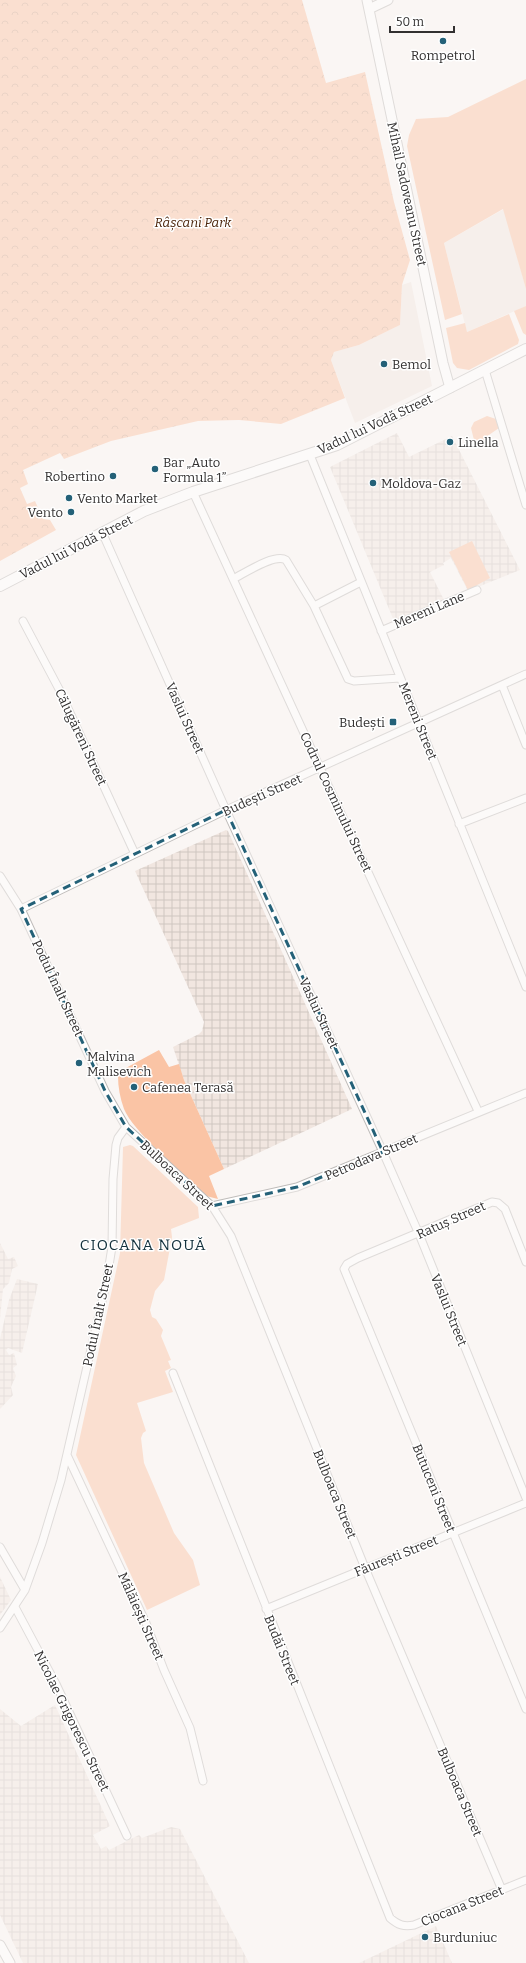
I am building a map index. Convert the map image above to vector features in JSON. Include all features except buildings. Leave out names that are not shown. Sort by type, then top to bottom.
[{"type":"main road","points":[[368,5],[388,0]]},
{"type":"main road","name":"Mihail Sadoveanu Street","points":[[368,5],[440,348],[450,388]]},
{"type":"main road","name":"Vadul lui Vodă Street","points":[[0,586],[144,511],[193,492],[337,445],[526,349]]},
{"type":"main road","points":[[0,1945],[10,1963]]},
{"type":"street","points":[[485,370],[526,505]]},
{"type":"street","name":"Mereni Street","points":[[310,455],[526,987]]},
{"type":"street","name":"Codrul Cosminului Street","points":[[193,492],[478,1111]]},
{"type":"street","name":"Vaslui Street","points":[[102,532],[226,810],[383,1152],[419,1234],[526,1498]]},
{"type":"street","points":[[233,579],[274,559],[283,558],[286,560],[314,606],[348,679],[354,681],[400,678]]},
{"type":"street","points":[[314,606],[361,582]]},
{"type":"street","name":"Mereni Lane","points":[[381,631],[477,590]]},
{"type":"street","name":"Călugăreni Street","points":[[23,621],[59,689],[135,854]]},
{"type":"street","name":"Budești Street","points":[[21,909],[226,810],[526,674]]},
{"type":"street","points":[[502,685],[526,745]]},
{"type":"street","points":[[459,824],[526,798]]},
{"type":"street","name":"Podul Înalt Street","points":[[0,876],[21,909],[105,1091],[126,1127],[118,1138],[116,1145],[113,1180],[112,1247],[107,1278],[67,1455],[49,1520],[25,1590],[0,1628]]},
{"type":"street","name":"Petrodava Street","points":[[212,1206],[298,1187],[478,1111],[526,1093]]},
{"type":"street","name":"Bulboaca Street","points":[[126,1127],[212,1206],[231,1236],[365,1568],[502,1890]]},
{"type":"street","name":"Ratuș Street","points":[[345,1266],[358,1258],[419,1234],[486,1204],[495,1202],[504,1209],[526,1262]]},
{"type":"street","name":"Butuceni Street","points":[[345,1266],[345,1274],[526,1709]]},
{"type":"street","name":"Budăi Street","points":[[173,1373],[390,1918],[396,1924]]},
{"type":"street","name":"Mălăiești Street","points":[[67,1455],[146,1623],[164,1670],[190,1728],[203,1781]]},
{"type":"street","name":"Făurești Street","points":[[266,1609],[526,1503]]},
{"type":"street","points":[[0,1547],[25,1590]]},
{"type":"street","name":"Nicolae Grigorescu Street","points":[[15,1607],[56,1684],[127,1836]]},
{"type":"street","name":"Ciocana Street","points":[[396,1924],[406,1927],[414,1926],[526,1880]]},
{"type":"highlighted area","points":[[226,810],[383,1152],[297,1187],[212,1206],[126,1127],[105,1091],[21,909]]},
{"type":"shaded area","points":[[504,209],[526,289],[526,306],[467,332],[444,243]]},
{"type":"shaded area","points":[[411,282],[432,386],[355,423],[331,360],[334,352],[359,345],[400,325],[402,285]]},
{"type":"shaded area","points":[[397,433],[409,457],[452,436],[520,570],[468,591],[451,558],[443,563],[444,565],[430,572],[444,600],[394,621],[330,467]]},
{"type":"shaded area","points":[[226,830],[228,831],[352,1109],[224,1169],[184,1080],[173,1047],[199,1034],[202,1031],[204,1022],[135,871]]},
{"type":"shaded area","points":[[0,1243],[8,1259],[14,1257],[18,1266],[12,1269],[9,1283],[3,1289],[0,1319]]},
{"type":"shaded area","points":[[17,1279],[38,1284],[22,1353],[8,1348],[6,1350],[9,1355],[14,1353],[17,1365],[13,1368],[16,1376],[11,1387],[13,1395],[0,1409],[0,1339],[9,1300]]},
{"type":"shaded area","points":[[0,1577],[11,1600],[0,1615]]},
{"type":"shaded area","points":[[55,1705],[110,1826],[93,1835],[101,1849],[106,1846],[109,1850],[139,1835],[142,1838],[171,1827],[180,1829],[249,1963],[23,1963],[0,1915],[0,1709],[21,1726]]},
{"type":"shaded area","points":[[436,1926],[452,1963],[359,1963]]},
{"type":"green space","name":"Râșcani Park","points":[[0,0],[302,0],[326,83],[365,72],[394,202],[410,260],[402,285],[400,325],[359,345],[334,352],[331,360],[345,398],[281,424],[239,420],[198,421],[111,441],[64,459],[60,453],[23,470],[28,484],[20,488],[27,504],[35,501],[43,519],[50,520],[56,530],[0,561]]},
{"type":"green space","points":[[526,79],[526,289],[503,209],[444,243],[462,314],[445,320],[407,146],[409,135],[416,119],[448,117]]},
{"type":"green space","points":[[526,306],[526,335],[523,333],[514,311]]},
{"type":"green space","points":[[509,314],[519,340],[518,344],[469,370],[457,368],[453,363],[446,328],[465,323],[467,332]]},
{"type":"green space","points":[[487,416],[496,419],[499,428],[486,437],[488,443],[481,446],[474,440],[471,428],[474,422]]},
{"type":"green space","points":[[472,541],[490,578],[468,590],[449,552]]},
{"type":"green space","points":[[159,1050],[169,1067],[179,1064],[184,1080],[224,1169],[209,1176],[218,1199],[206,1196],[198,1189],[146,1139],[129,1118],[124,1109],[121,1101],[118,1076],[124,1069]]},
{"type":"green space","points":[[130,1145],[133,1146],[198,1207],[199,1218],[171,1229],[172,1237],[164,1280],[155,1291],[150,1310],[152,1317],[156,1319],[163,1330],[161,1336],[171,1360],[168,1361],[171,1368],[165,1371],[173,1392],[137,1403],[146,1431],[143,1433],[141,1438],[144,1463],[174,1533],[193,1560],[200,1585],[147,1610],[76,1455],[120,1253],[123,1147]]},
{"type":"place","name":"Rompetrol","points":[[443,41]]},
{"type":"place","name":"Bemol","points":[[384,364]]},
{"type":"place","name":"Linella","points":[[450,442]]},
{"type":"place","name":"Bar „Auto Formula 1”","points":[[155,469]]},
{"type":"place","name":"Robertino","points":[[113,476]]},
{"type":"place","name":"Moldova-Gaz","points":[[373,483]]},
{"type":"place","name":"Vento Market","points":[[69,498]]},
{"type":"place","name":"Vento","points":[[71,512]]},
{"type":"place","name":"Budești","points":[[393,722]]},
{"type":"place","name":"Malvina Malisevich","points":[[79,1063]]},
{"type":"place","name":"Cafenea Terasă","points":[[134,1087]]},
{"type":"place","name":"Burduniuc","points":[[425,1937]]},
{"type":"district","name":"CIOCANA NOUĂ","points":[[143,1245]]}]
